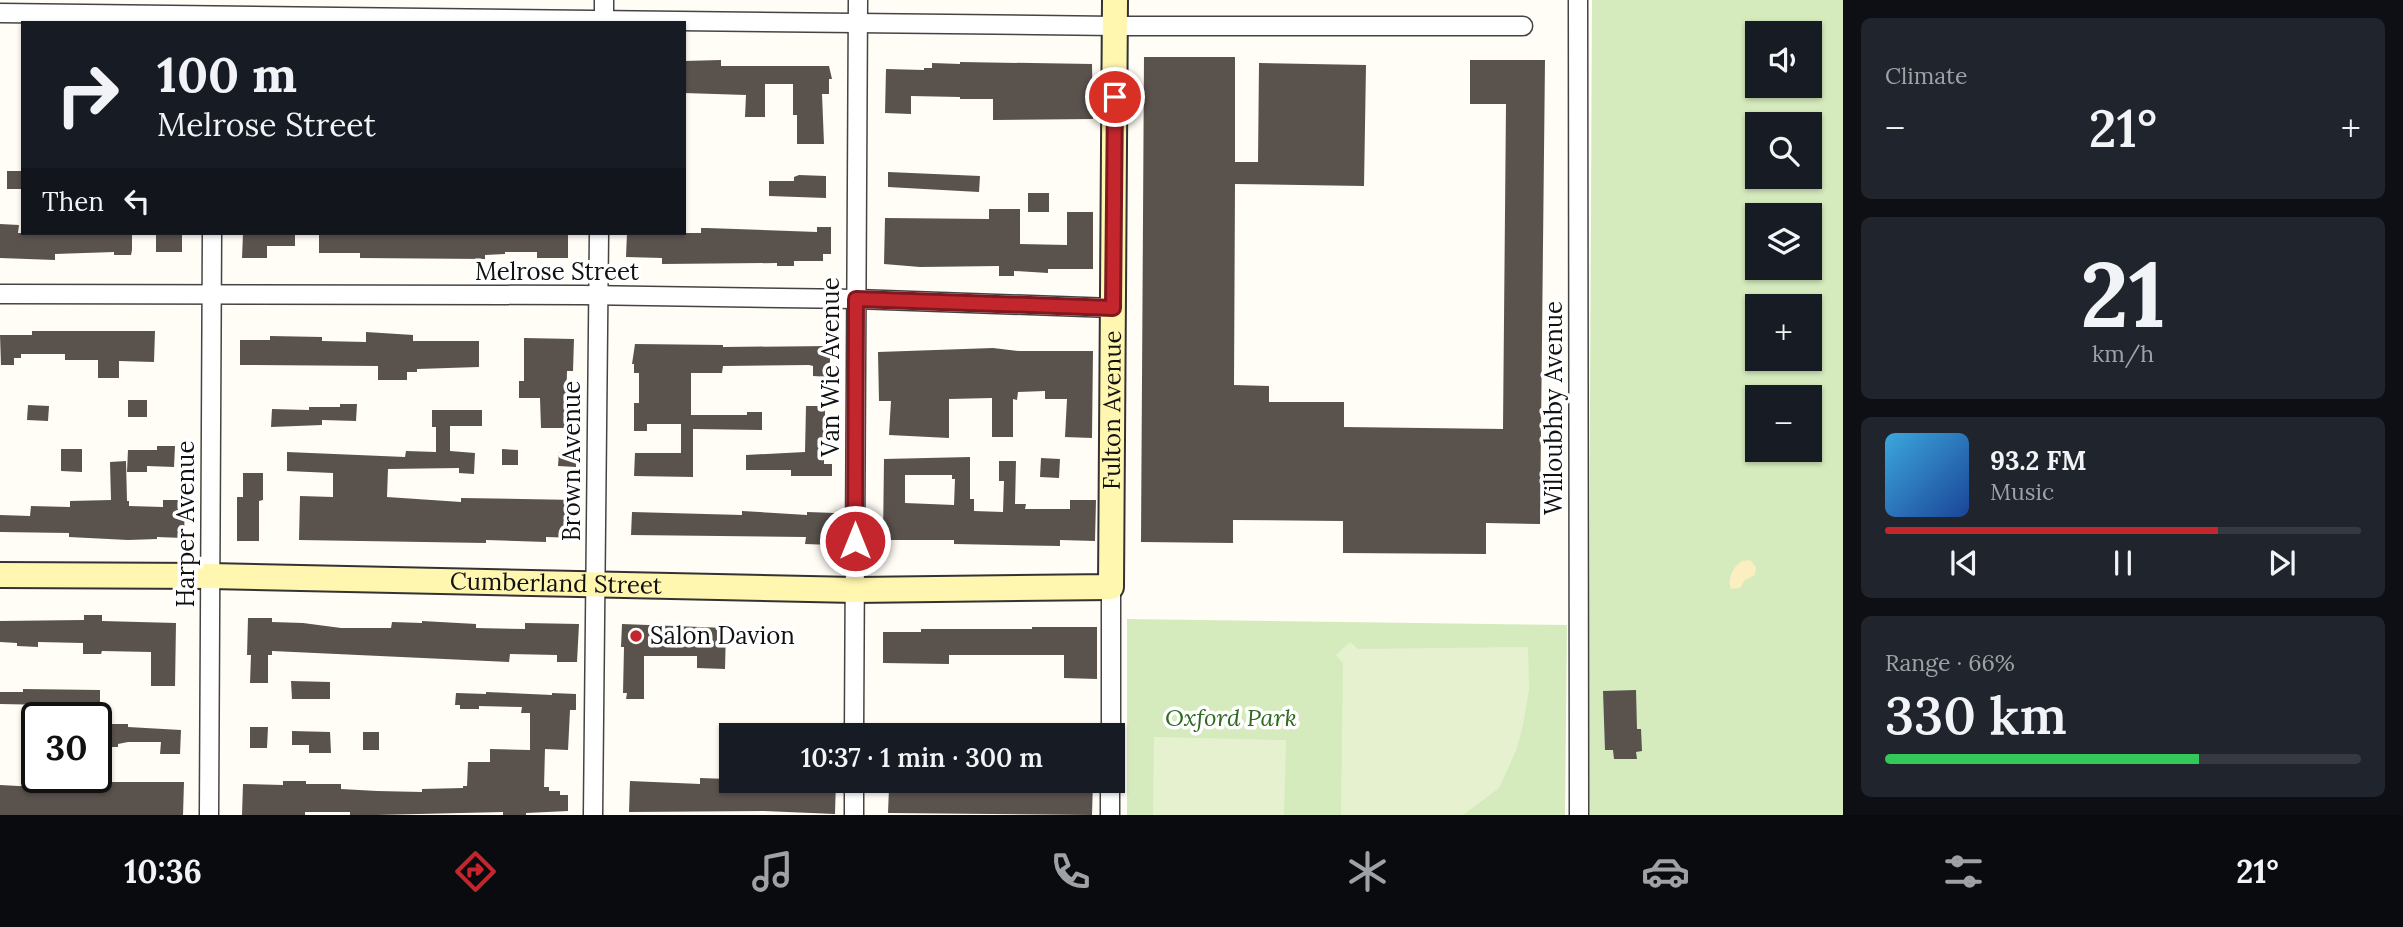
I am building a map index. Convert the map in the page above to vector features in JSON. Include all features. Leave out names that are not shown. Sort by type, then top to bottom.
[{"type":"street","points":[[604,0],[604,21]]},
{"type":"street","name":"Van Wie Avenue","points":[[854,723],[858,0]]},
{"type":"street","name":"Fulton Avenue","points":[[1111,723],[1115,0]]},
{"type":"street","name":"Willoubhby Avenue","points":[[1578,0],[1579,815]]},
{"type":"street","points":[[0,13],[214,12],[604,21],[858,21],[1115,26],[1523,26]]},
{"type":"street","name":"Harper Avenue","points":[[209,815],[212,235]]},
{"type":"street","name":"Brown Avenue","points":[[593,815],[599,235]]},
{"type":"street","name":"Melrose Street","points":[[0,294],[856,299],[1113,308]]},
{"type":"street","name":"Cumberland Street","points":[[0,575],[210,576],[855,590],[1111,587]]},
{"type":"street","points":[[854,793],[854,815]]},
{"type":"street","points":[[1110,793],[1110,815]]},
{"type":"green space","points":[[1592,0],[1843,0],[1843,815],[1588,815]]},
{"type":"green space","name":"Oxford Park","points":[[1127,619],[1567,625],[1565,815],[1127,815]]},
{"type":"green space","points":[[1350,642],[1358,649],[1528,647],[1529,689],[1523,725],[1516,751],[1499,788],[1463,815],[1341,815],[1343,663],[1336,655]]},
{"type":"green space","points":[[1154,737],[1286,740],[1284,815],[1153,815]]},
{"type":"sand","points":[[1750,560],[1756,567],[1755,575],[1745,580],[1740,588],[1731,589],[1730,577],[1736,566],[1742,561]]},
{"type":"building","points":[[1144,57],[1235,57],[1235,162],[1258,162],[1259,63],[1366,65],[1364,186],[1235,184],[1234,385],[1269,386],[1269,402],[1344,402],[1344,427],[1503,429],[1506,104],[1470,104],[1470,60],[1545,60],[1540,524],[1486,523],[1486,554],[1343,553],[1343,521],[1233,520],[1233,543],[1141,542]]},
{"type":"building","points":[[721,60],[721,66],[829,66],[832,79],[829,79],[829,94],[822,94],[824,144],[797,144],[793,84],[765,84],[765,117],[745,117],[746,95],[686,93],[686,61]]},
{"type":"building","points":[[932,63],[1092,64],[1093,119],[993,120],[993,99],[960,97],[911,96],[911,114],[885,113],[886,69],[924,70],[932,68]]},
{"type":"building","points":[[7,171],[21,171],[21,189],[7,189]]},
{"type":"building","points":[[888,172],[980,176],[979,192],[888,187]]},
{"type":"building","points":[[826,176],[826,198],[769,196],[769,181],[794,181],[794,177]]},
{"type":"building","points":[[1028,193],[1049,193],[1049,212],[1028,212]]},
{"type":"building","points":[[989,209],[1020,209],[1020,244],[1067,245],[1067,212],[1093,212],[1093,269],[1048,269],[1048,273],[1014,271],[1014,276],[999,276],[999,266],[920,267],[884,264],[885,218],[989,219]]},
{"type":"building","points":[[0,224],[19,225],[18,233],[21,235],[132,235],[131,255],[114,255],[114,252],[55,254],[55,260],[0,258]]},
{"type":"building","points":[[817,227],[831,227],[831,254],[823,254],[823,261],[794,261],[794,266],[777,266],[777,263],[662,264],[662,258],[626,257],[627,235],[686,235],[701,233],[701,228],[817,232]]},
{"type":"building","points":[[156,235],[182,235],[182,252],[156,252]]},
{"type":"building","points":[[243,235],[295,235],[295,246],[267,246],[267,258],[242,258]]},
{"type":"building","points":[[319,235],[568,235],[568,258],[537,258],[537,252],[505,252],[485,255],[485,259],[360,258],[360,253],[319,253]]},
{"type":"building","points":[[32,331],[155,331],[154,362],[119,361],[119,378],[98,378],[98,360],[65,360],[65,354],[21,354],[21,358],[14,358],[14,365],[1,365],[0,335],[32,335]]},
{"type":"building","points":[[366,332],[413,335],[413,341],[479,341],[479,367],[417,369],[417,372],[407,372],[407,380],[378,380],[378,366],[240,365],[240,340],[270,340],[270,336],[322,337],[322,341],[366,342]]},
{"type":"building","points":[[524,338],[574,339],[573,371],[567,371],[566,406],[571,405],[571,409],[577,409],[577,425],[571,425],[571,428],[541,428],[540,398],[519,398],[519,381],[524,381]]},
{"type":"building","points":[[635,344],[830,346],[830,377],[813,376],[813,366],[809,365],[723,366],[722,373],[691,373],[691,415],[747,415],[747,412],[762,412],[762,430],[693,429],[693,477],[634,476],[635,453],[681,453],[681,424],[647,424],[647,431],[634,431],[634,403],[639,403],[639,373],[634,373],[632,364]]},
{"type":"building","points":[[993,348],[1019,351],[1093,351],[1092,438],[1065,437],[1067,399],[1045,399],[1045,391],[1018,392],[1017,400],[1013,399],[1013,437],[992,437],[992,398],[949,399],[949,438],[889,435],[891,401],[879,401],[878,352]]},
{"type":"building","points":[[128,400],[147,400],[147,417],[128,417]]},
{"type":"building","points":[[340,404],[357,404],[356,421],[322,420],[322,425],[271,427],[272,409],[309,410],[309,407],[340,407]]},
{"type":"building","points":[[28,405],[49,406],[48,421],[27,420]]},
{"type":"building","points":[[806,406],[825,409],[825,420],[829,420],[829,438],[824,438],[824,464],[832,464],[832,476],[791,476],[791,470],[746,470],[746,455],[805,452]]},
{"type":"building","points":[[432,410],[482,410],[482,426],[450,426],[450,451],[475,453],[474,474],[459,473],[459,468],[388,469],[387,497],[461,502],[461,498],[577,500],[577,538],[546,537],[546,542],[486,540],[486,543],[299,540],[300,496],[333,497],[333,473],[287,471],[287,452],[405,457],[406,451],[436,452],[436,427],[432,427]]},
{"type":"building","points":[[157,446],[175,446],[174,467],[147,466],[147,472],[127,472],[128,450],[157,450]]},
{"type":"building","points":[[61,449],[82,449],[82,472],[61,471]]},
{"type":"building","points":[[502,449],[518,450],[518,465],[502,465]]},
{"type":"building","points":[[559,452],[576,452],[576,467],[558,466]]},
{"type":"building","points":[[970,457],[970,499],[974,499],[974,511],[1003,512],[1004,481],[999,481],[999,461],[1016,461],[1015,504],[1026,504],[1025,509],[1070,509],[1070,500],[1096,500],[1095,541],[1060,540],[1060,546],[954,544],[954,540],[883,540],[884,459]],"holes":[[[905,475],[952,475],[952,479],[955,479],[954,505],[905,503]]]},
{"type":"building","points":[[1041,458],[1060,459],[1059,478],[1040,477]]},
{"type":"building","points":[[126,461],[129,506],[163,507],[163,500],[185,500],[184,538],[128,540],[69,537],[69,533],[0,532],[0,515],[30,516],[31,506],[70,507],[70,501],[111,500],[110,462]]},
{"type":"building","points":[[243,473],[263,473],[263,500],[259,501],[259,541],[237,541],[237,497],[243,497]]},
{"type":"building","points":[[742,511],[807,515],[807,512],[835,513],[833,545],[805,544],[806,537],[631,535],[632,512],[742,515]]},
{"type":"building","points":[[84,615],[102,615],[102,621],[176,623],[175,686],[151,686],[151,652],[102,651],[101,654],[83,654],[83,643],[38,642],[38,647],[0,642],[0,621],[84,620]]},
{"type":"building","points":[[248,618],[272,618],[272,622],[341,628],[391,628],[392,622],[422,621],[476,624],[476,628],[525,629],[525,623],[579,624],[577,662],[557,662],[557,655],[510,654],[509,662],[272,651],[272,655],[268,655],[268,683],[250,683],[251,655],[247,655]]},
{"type":"building","points":[[622,624],[726,628],[725,669],[697,668],[697,656],[644,656],[644,699],[626,699],[627,693],[623,693]]},
{"type":"building","points":[[1097,627],[1097,679],[1064,678],[1064,655],[949,655],[949,664],[883,663],[883,632]]},
{"type":"building","points":[[291,681],[330,682],[330,699],[292,699]]},
{"type":"building","points":[[23,689],[100,690],[100,702],[0,704],[0,692],[23,692]]},
{"type":"building","points":[[1636,690],[1637,729],[1641,729],[1642,751],[1636,752],[1637,759],[1614,759],[1613,750],[1605,750],[1603,691]]},
{"type":"building","points":[[456,693],[576,694],[576,710],[570,710],[568,750],[545,749],[544,787],[549,787],[549,791],[560,791],[560,795],[568,795],[568,811],[526,815],[503,815],[503,812],[350,815],[350,812],[305,812],[305,815],[242,815],[243,784],[283,785],[283,781],[306,781],[306,784],[341,784],[341,789],[422,792],[422,789],[467,786],[468,762],[490,762],[490,749],[530,750],[530,713],[521,713],[522,707],[479,706],[479,709],[460,709],[460,705],[455,705]]},
{"type":"building","points":[[112,724],[181,730],[180,754],[160,754],[161,742],[128,742],[118,744],[118,747],[112,747]]},
{"type":"building","points":[[250,727],[268,727],[267,748],[250,748]]},
{"type":"building","points":[[292,731],[330,732],[331,753],[309,753],[309,745],[292,745]]},
{"type":"building","points":[[363,732],[379,732],[379,750],[363,750]]},
{"type":"building","points":[[700,778],[719,779],[719,793],[836,793],[835,814],[764,811],[629,812],[630,781],[700,784]]},
{"type":"building","points":[[112,782],[184,782],[183,815],[0,815],[0,785],[21,786],[21,793],[112,793]]},
{"type":"building","points":[[889,793],[1093,793],[1092,815],[888,813]]},
{"type":"place","name":"Salon Davion","points":[[636,636]]},
{"type":"route","points":[[855,541],[856,299],[1113,308],[1115,97]]}]
